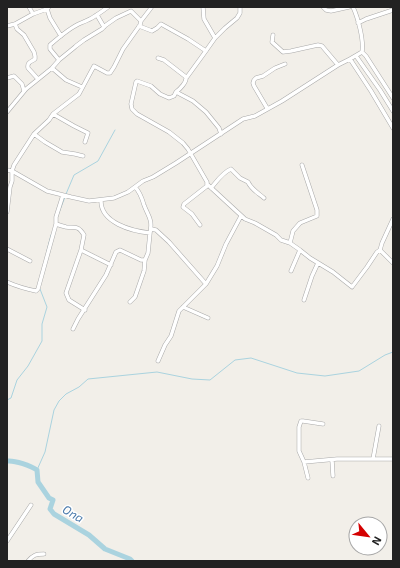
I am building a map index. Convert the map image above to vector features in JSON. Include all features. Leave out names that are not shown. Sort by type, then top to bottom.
[{"type":"street","points":[[29,7],[34,14]]},
{"type":"street","points":[[59,60],[53,54],[50,45],[61,36],[108,7]]},
{"type":"street","points":[[203,7],[204,19],[215,38]]},
{"type":"street","points":[[240,7],[240,13],[237,18],[215,38],[174,96],[169,98],[160,94],[151,86],[137,81],[134,88],[131,107],[134,112],[178,138],[186,146],[207,184],[245,220],[255,223],[276,235],[281,240],[290,243],[310,258],[333,272],[352,287],[380,250],[393,219]]},
{"type":"street","points":[[323,7],[326,10],[331,11],[349,7]]},
{"type":"street","points":[[353,7],[361,38],[362,52],[393,98]]},
{"type":"street","points":[[7,26],[15,24],[48,8],[50,18],[61,36]]},
{"type":"street","points":[[7,212],[12,181],[12,170],[34,134],[54,114],[79,94],[94,66],[107,73],[110,73],[123,49],[151,8]]},
{"type":"street","points":[[358,24],[366,18],[393,10]]},
{"type":"street","points":[[7,112],[24,91],[52,68],[59,60],[84,40],[116,18],[130,11],[142,21]]},
{"type":"street","points":[[97,15],[104,27]]},
{"type":"street","points":[[15,24],[17,29],[24,35],[26,41],[34,52],[35,59],[28,64],[28,68],[38,79]]},
{"type":"street","points":[[139,26],[152,31],[161,24],[206,51]]},
{"type":"street","points":[[273,35],[272,42],[283,52],[322,46],[338,65]]},
{"type":"street","points":[[7,170],[12,170],[50,192],[80,200],[89,201],[114,198],[136,187],[143,181],[153,177],[191,154],[243,119],[255,116],[362,52]]},
{"type":"street","points":[[356,56],[393,111]]},
{"type":"street","points":[[158,58],[165,61],[187,77]]},
{"type":"street","points":[[350,59],[393,128]]},
{"type":"street","points":[[268,108],[254,86],[254,80],[275,68],[286,64]]},
{"type":"street","points":[[52,68],[66,80],[82,87]]},
{"type":"street","points":[[7,78],[14,76],[22,84],[24,91]]},
{"type":"street","points":[[176,92],[193,101],[206,112],[220,128],[221,134]]},
{"type":"street","points":[[54,114],[88,133],[85,142]]},
{"type":"street","points":[[34,134],[62,152],[83,156]]},
{"type":"street","points":[[290,243],[293,231],[300,224],[317,216],[317,210],[302,165]]},
{"type":"street","points":[[211,188],[221,176],[231,169],[240,178],[248,182],[250,186],[264,198]]},
{"type":"street","points":[[200,225],[183,205],[204,189],[207,184]]},
{"type":"street","points":[[130,302],[135,297],[144,270],[151,231],[150,216],[136,187]]},
{"type":"street","points":[[7,282],[27,289],[38,289],[63,195]]},
{"type":"street","points":[[101,200],[101,205],[107,216],[117,224],[133,230],[156,230],[169,242],[206,284]]},
{"type":"street","points":[[158,361],[171,336],[179,311],[206,284],[217,266],[226,244],[241,216]]},
{"type":"street","points":[[56,224],[76,227],[84,234],[81,250],[66,293],[69,300],[85,310]]},
{"type":"street","points":[[7,249],[30,261]]},
{"type":"street","points":[[81,250],[111,264]]},
{"type":"street","points":[[73,329],[106,275],[116,252],[120,250],[141,260],[145,260]]},
{"type":"street","points":[[291,271],[300,250]]},
{"type":"street","points":[[380,250],[393,263]]},
{"type":"street","points":[[304,300],[318,263]]},
{"type":"street","points":[[183,307],[208,318]]},
{"type":"street","points":[[308,478],[304,462],[299,451],[299,427],[301,421],[323,424]]},
{"type":"street","points":[[373,459],[379,426]]},
{"type":"street","points":[[304,462],[393,459]]},
{"type":"street","points":[[332,460],[333,476]]},
{"type":"street","points":[[7,541],[31,505]]},
{"type":"street","points":[[28,561],[37,554],[44,554]]},
{"type":"waterway","points":[[66,194],[74,175],[98,161],[115,130]]},
{"type":"waterway","points":[[58,215],[65,197]]},
{"type":"waterway","points":[[47,251],[51,235]]},
{"type":"waterway","points":[[7,400],[11,398],[17,380],[28,366],[42,341],[42,324],[47,307],[40,289]]},
{"type":"waterway","points":[[37,470],[45,452],[54,410],[59,401],[66,394],[79,387],[88,379],[157,372],[192,379],[210,380],[235,360],[251,358],[297,373],[325,376],[359,371],[385,355],[393,352]]},
{"type":"waterway","name":"Ona","points":[[7,461],[14,461],[37,470],[38,482],[49,498],[53,500],[50,509],[54,514],[89,535],[105,549],[132,561]]}]
